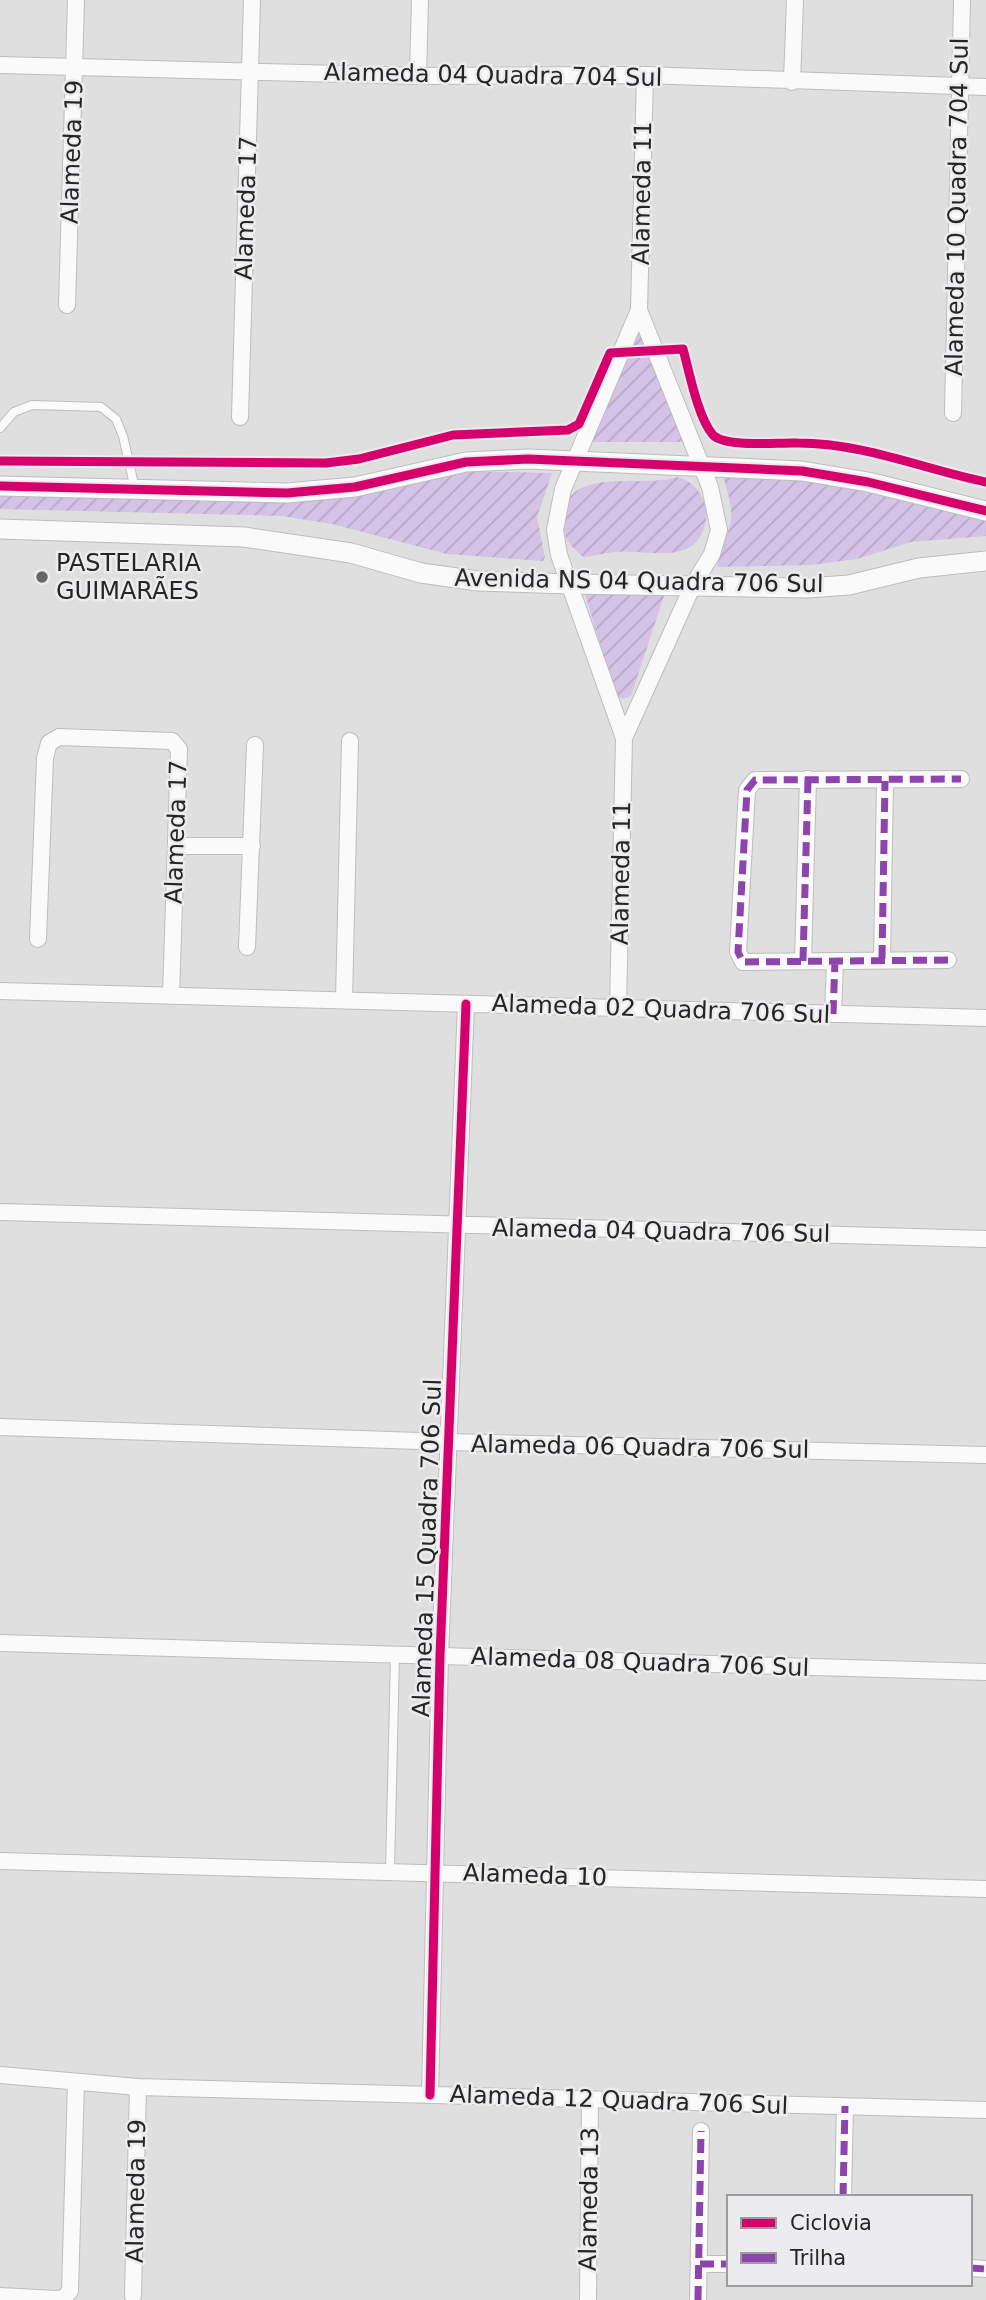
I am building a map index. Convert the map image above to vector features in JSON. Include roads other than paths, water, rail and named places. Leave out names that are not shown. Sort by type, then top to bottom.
[{"type":"street","name":"Alameda 19","points":[[67,305],[76,0]]},
{"type":"street","name":"Alameda 17","points":[[240,417],[252,0]]},
{"type":"street","points":[[418,76],[420,0]]},
{"type":"street","points":[[792,82],[795,0]]},
{"type":"street","name":"Alameda 10 Quadra 704 Sul","points":[[953,413],[962,0]]},
{"type":"street","name":"Alameda 04 Quadra 704 Sul","points":[[0,65],[418,76],[645,75],[986,87]]},
{"type":"street","name":"Alameda 11","points":[[618,1008],[624,738],[569,584],[555,530],[557,508],[573,461],[639,310],[645,75]]},
{"type":"street","name":"Alameda 11","points":[[624,738],[693,585],[712,554],[719,530],[717,511],[702,465],[639,310]]},
{"type":"street","points":[[0,486],[287,493],[355,487],[466,461],[573,461],[802,471],[868,482],[986,511]]},
{"type":"street","name":"Avenida NS 04 Quadra 706 Sul","points":[[0,529],[244,537],[351,553],[421,573],[478,581],[569,584],[808,587],[849,585],[919,568],[986,561]]},
{"type":"street","name":"Alameda 17","points":[[37,939],[45,758],[49,743],[59,737],[172,741],[179,749],[171,996]]},
{"type":"street","points":[[344,1000],[350,741]]},
{"type":"street","points":[[247,947],[256,745]]},
{"type":"street","points":[[803,961],[808,779]]},
{"type":"street","points":[[948,960],[743,962],[738,952],[747,790],[755,780],[961,779]]},
{"type":"street","points":[[882,959],[885,781]]},
{"type":"street","points":[[176,846],[252,846]]},
{"type":"street","points":[[833,1014],[835,961]]},
{"type":"street","name":"Alameda 02 Quadra 706 Sul","points":[[0,991],[986,1018]]},
{"type":"street","name":"Alameda 15 Quadra 706 Sul","points":[[430,2095],[440,1656],[466,1004]]},
{"type":"street","name":"Alameda 04 Quadra 706 Sul","points":[[0,1212],[986,1239]]},
{"type":"street","name":"Alameda 06 Quadra 706 Sul","points":[[0,1427],[450,1442],[986,1455]]},
{"type":"street","name":"Alameda 08 Quadra 706 Sul","points":[[0,1643],[986,1672]]},
{"type":"street","name":"Alameda 10","points":[[0,1861],[986,1889]]},
{"type":"street","name":"Alameda 12 Quadra 706 Sul","points":[[0,2076],[138,2087],[986,2110]]},
{"type":"street","points":[[0,2297],[57,2299],[64,2298],[70,2291],[76,2081]]},
{"type":"street","name":"Alameda 19","points":[[133,2296],[138,2087]]},
{"type":"street","name":"Alameda 13","points":[[588,2300],[590,2099]]},
{"type":"street","points":[[843,2195],[845,2106]]},
{"type":"street","points":[[698,2300],[701,2131]]},
{"type":"street","points":[[700,2264],[727,2264]]},
{"type":"lane","points":[[0,428],[14,412],[32,405],[101,407],[116,419],[123,436],[135,489]]},
{"type":"lane","points":[[390,1871],[395,1654]]},
{"type":"place","name":"PASTELARIA GUIMARÃES","points":[[42,577]]}]
